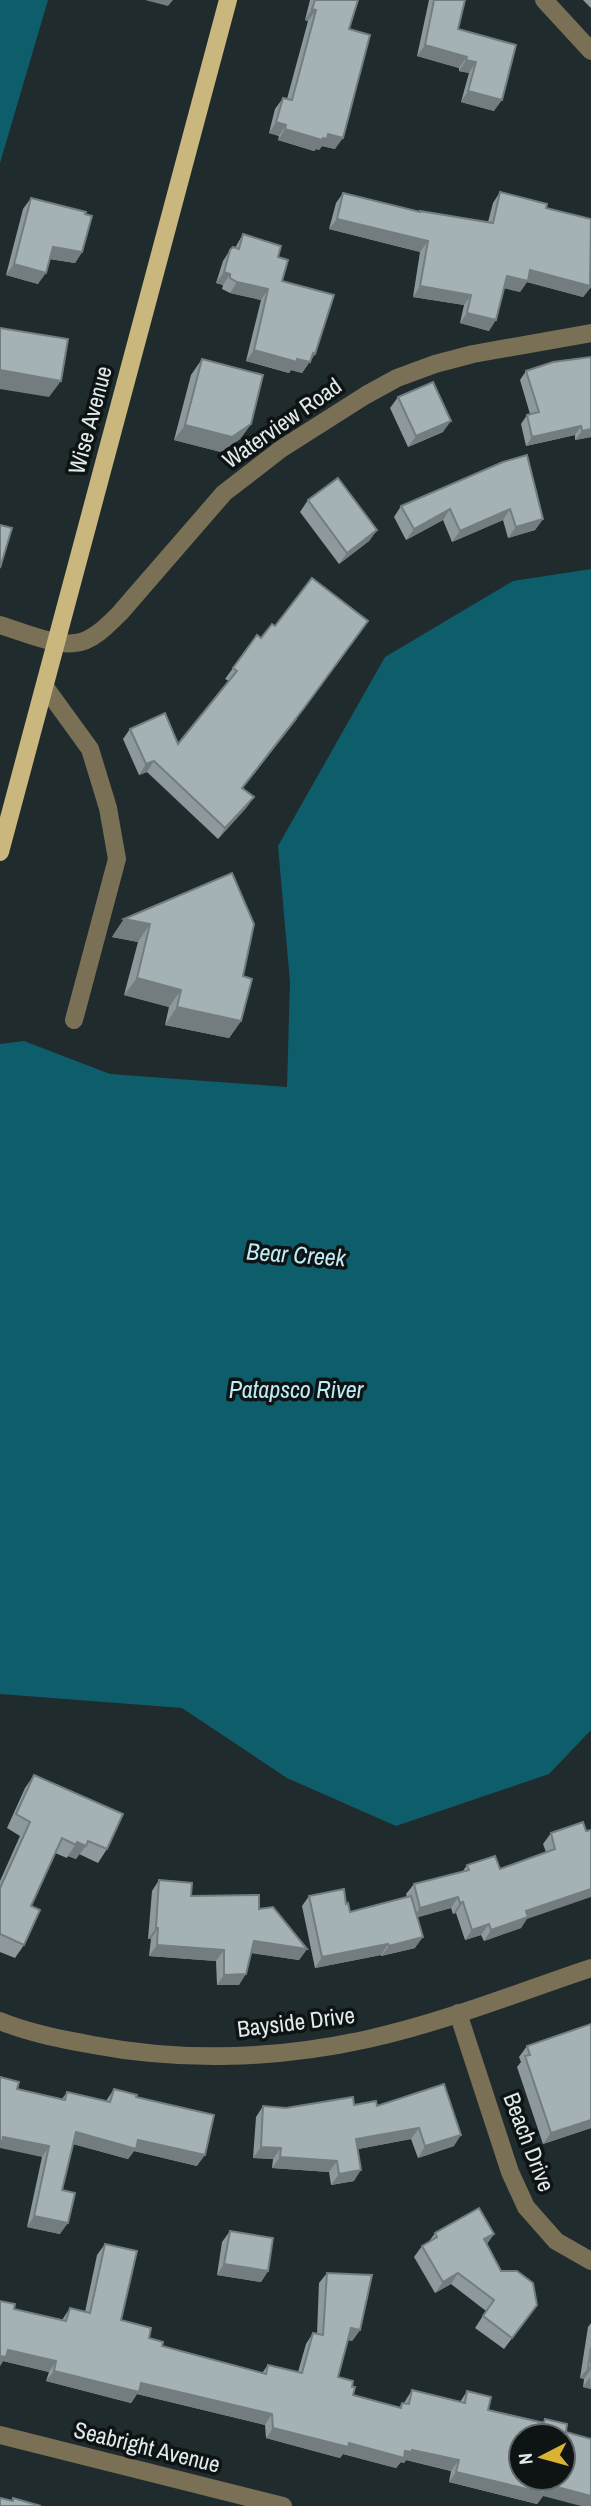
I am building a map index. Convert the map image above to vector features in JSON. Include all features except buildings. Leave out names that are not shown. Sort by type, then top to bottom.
[{"type":"main road","name":"Wise Avenue","points":[[0,852],[228,0]]},
{"type":"street","points":[[544,0],[591,51]]},
{"type":"street","name":"Waterview Road","points":[[57,641],[74,644],[105,628],[224,493],[281,449],[397,377],[473,354],[591,333]]},
{"type":"street","points":[[0,625],[57,641]]},
{"type":"street","points":[[44,687],[90,750],[108,808],[117,859],[74,1020]]},
{"type":"street","name":"Bayside Drive","points":[[0,2021],[39,2034],[107,2048],[148,2053],[207,2056],[313,2049],[387,2034],[591,1968]]},
{"type":"street","name":"Beach Drive","points":[[458,2013],[510,2172],[526,2207],[555,2241],[591,2261]]},
{"type":"street","name":"Seabright Avenue","points":[[0,2435],[283,2506]]},
{"type":"water","points":[[0,0],[48,0],[0,163]]},
{"type":"water","name":"Patapsco River","points":[[591,569],[591,1730],[549,1774],[396,1826],[287,1778],[182,1708],[0,1694],[0,1044],[24,1041],[110,1074],[287,1087],[290,982],[278,846],[385,657],[513,581]]},
{"type":"water label","name":"Bear Creek","points":[[296,1255]]}]
